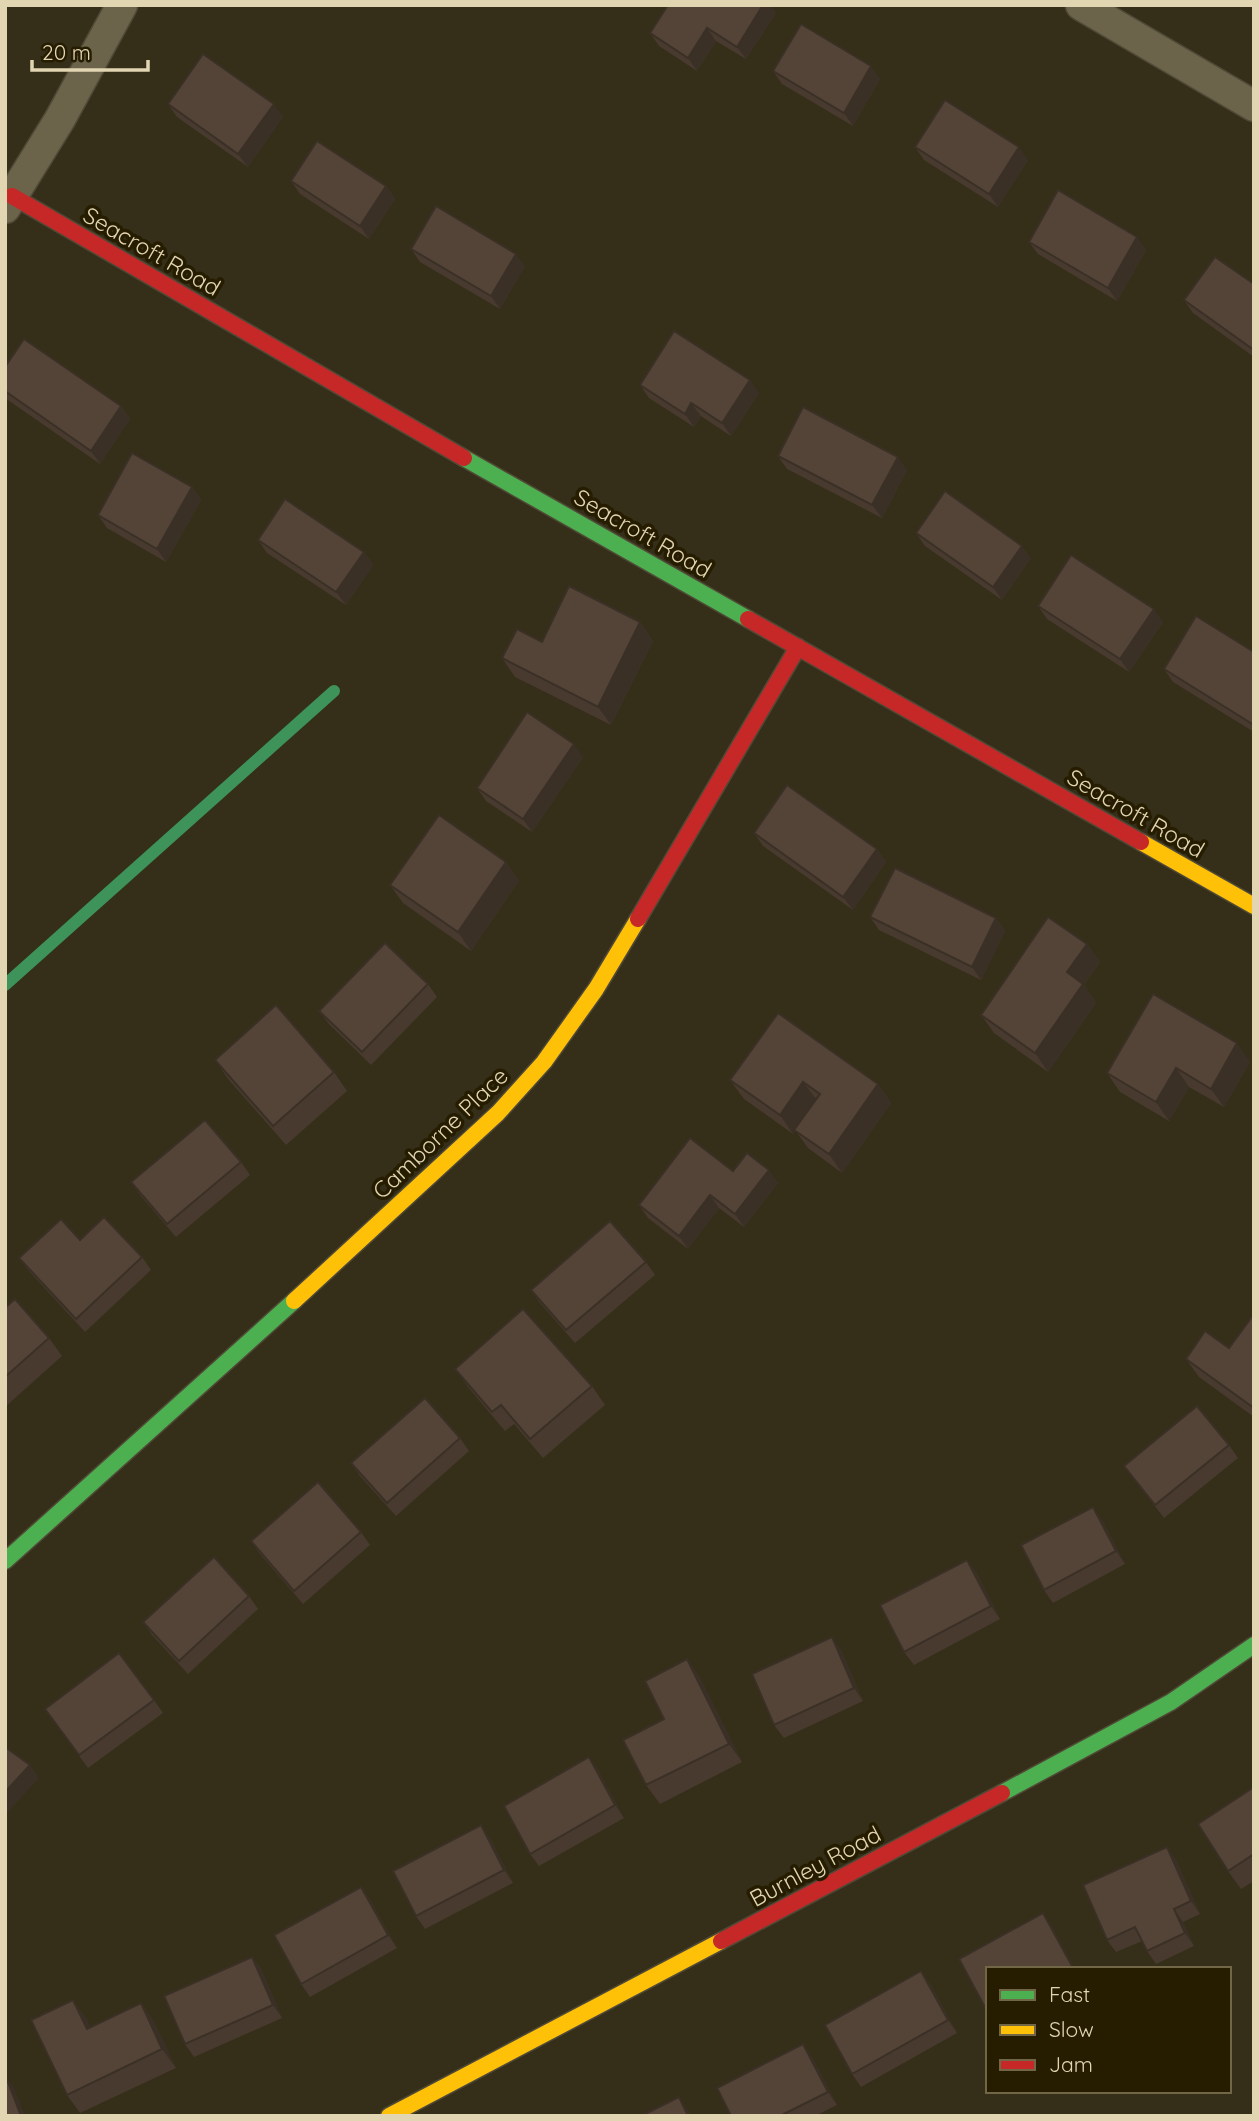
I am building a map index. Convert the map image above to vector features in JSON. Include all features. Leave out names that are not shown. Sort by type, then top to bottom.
[{"type":"street","points":[[8,202],[60,119],[122,5]]},
{"type":"street","points":[[1081,5],[1254,106]]},
{"type":"street","name":"Seacroft Road","points":[[8,202],[1254,906]]},
{"type":"street","name":"Camborne Place","points":[[5,1561],[360,1242],[498,1113],[544,1062],[596,989],[798,647]]},
{"type":"street","name":"Burnley Road","points":[[389,2116],[1080,1752],[1171,1702],[1254,1645]]},
{"type":"building","points":[[668,5],[763,5],[737,47],[707,28],[688,58],[650,33]]},
{"type":"building","points":[[801,24],[871,66],[844,113],[773,71]]},
{"type":"building","points":[[203,54],[274,104],[238,154],[168,104]]},
{"type":"building","points":[[945,100],[1019,147],[989,194],[915,147]]},
{"type":"building","points":[[317,141],[386,186],[360,226],[291,181]]},
{"type":"building","points":[[1058,190],[1137,237],[1108,288],[1029,242]]},
{"type":"building","points":[[436,206],[516,254],[491,296],[411,249]]},
{"type":"building","points":[[1215,257],[1254,284],[1254,350],[1184,300]]},
{"type":"building","points":[[674,331],[750,380],[722,423],[691,403],[685,414],[640,385]]},
{"type":"building","points":[[24,339],[121,406],[91,451],[5,391],[5,367]]},
{"type":"building","points":[[803,407],[898,457],[872,505],[778,456]]},
{"type":"building","points":[[132,453],[192,487],[157,549],[98,515]]},
{"type":"building","points":[[945,491],[1022,546],[993,587],[916,533]]},
{"type":"building","points":[[285,499],[364,552],[336,592],[258,540]]},
{"type":"building","points":[[1071,555],[1154,609],[1120,659],[1038,606]]},
{"type":"building","points":[[569,586],[640,622],[598,707],[502,658],[517,629],[542,642]]},
{"type":"building","points":[[1196,616],[1254,652],[1254,725],[1164,669]]},
{"type":"building","points":[[527,712],[574,744],[523,819],[477,788]]},
{"type":"building","points":[[787,785],[877,849],[843,897],[754,833]]},
{"type":"building","points":[[439,815],[506,862],[458,932],[390,885]]},
{"type":"building","points":[[895,868],[996,918],[972,967],[870,917]]},
{"type":"building","points":[[1048,917],[1087,944],[1067,972],[1083,984],[1035,1053],[981,1015]]},
{"type":"building","points":[[385,943],[428,984],[362,1052],[319,1011]]},
{"type":"building","points":[[1153,994],[1237,1043],[1211,1089],[1176,1068],[1156,1102],[1107,1073]]},
{"type":"building","points":[[276,1005],[334,1072],[273,1126],[215,1060]]},
{"type":"building","points":[[778,1013],[878,1084],[829,1154],[794,1130],[820,1094],[803,1082],[780,1115],[730,1080]]},
{"type":"building","points":[[205,1120],[241,1162],[167,1224],[131,1182]]},
{"type":"building","points":[[690,1138],[733,1171],[747,1153],[769,1170],[735,1214],[710,1195],[679,1236],[639,1205]]},
{"type":"building","points":[[104,1217],[142,1257],[76,1319],[19,1258],[61,1219],[80,1240]]},
{"type":"building","points":[[610,1221],[646,1262],[566,1330],[531,1290]]},
{"type":"building","points":[[15,1299],[49,1338],[5,1377],[5,1308]]},
{"type":"building","points":[[523,1309],[592,1386],[530,1439],[501,1405],[492,1412],[455,1369]]},
{"type":"building","points":[[1254,1314],[1254,1408],[1186,1359],[1205,1331],[1229,1348]]},
{"type":"building","points":[[425,1398],[460,1438],[387,1503],[351,1463]]},
{"type":"building","points":[[1197,1406],[1229,1445],[1155,1505],[1124,1466]]},
{"type":"building","points":[[318,1482],[361,1532],[294,1591],[251,1541]]},
{"type":"building","points":[[1093,1507],[1116,1551],[1044,1590],[1021,1545]]},
{"type":"building","points":[[214,1557],[249,1596],[179,1661],[143,1622]]},
{"type":"building","points":[[967,1560],[991,1606],[904,1652],[880,1605]]},
{"type":"building","points":[[832,1637],[854,1688],[774,1725],[752,1674]]},
{"type":"building","points":[[119,1653],[154,1700],[79,1755],[45,1709]]},
{"type":"building","points":[[687,1659],[729,1744],[646,1785],[623,1740],[664,1719],[645,1681]]},
{"type":"building","points":[[5,1747],[30,1765],[5,1792]]},
{"type":"building","points":[[589,1757],[615,1805],[530,1854],[504,1806]]},
{"type":"building","points":[[1254,1787],[1254,1854],[1228,1871],[1198,1824]]},
{"type":"building","points":[[481,1825],[504,1870],[416,1916],[393,1871]]},
{"type":"building","points":[[1167,1847],[1191,1901],[1174,1909],[1185,1933],[1147,1951],[1135,1927],[1107,1940],[1083,1885]]},
{"type":"building","points":[[361,1887],[388,1935],[301,1984],[274,1935]]},
{"type":"building","points":[[1043,1913],[1072,1966],[986,1967],[986,2009],[959,1959]]},
{"type":"building","points":[[252,1957],[273,2005],[185,2044],[164,1996]]},
{"type":"building","points":[[921,1971],[948,2020],[852,2074],[825,2025]]},
{"type":"building","points":[[73,2000],[87,2029],[141,2003],[162,2049],[67,2095],[31,2020]]},
{"type":"building","points":[[803,2044],[828,2092],[780,2116],[731,2116],[717,2088]]},
{"type":"building","points":[[6,2077],[21,2116],[5,2116]]},
{"type":"building","points":[[679,2097],[688,2116],[641,2116]]},
{"type":"waterway","points":[[5,985],[334,691]]},
{"type":"traffic: fast","points":[[464,458],[748,619]]},
{"type":"traffic: fast","points":[[5,1561],[294,1301]]},
{"type":"traffic: fast","points":[[1002,1793],[1171,1702],[1254,1645]]},
{"type":"traffic: slow","points":[[1141,842],[1254,906]]},
{"type":"traffic: slow","points":[[294,1301],[498,1113],[544,1062],[596,989],[638,919]]},
{"type":"traffic: slow","points":[[389,2116],[721,1941]]},
{"type":"traffic: jam","points":[[12,196],[464,458]]},
{"type":"traffic: jam","points":[[748,619],[1141,842]]},
{"type":"traffic: jam","points":[[638,919],[798,647]]},
{"type":"traffic: jam","points":[[721,1941],[1002,1793]]}]
